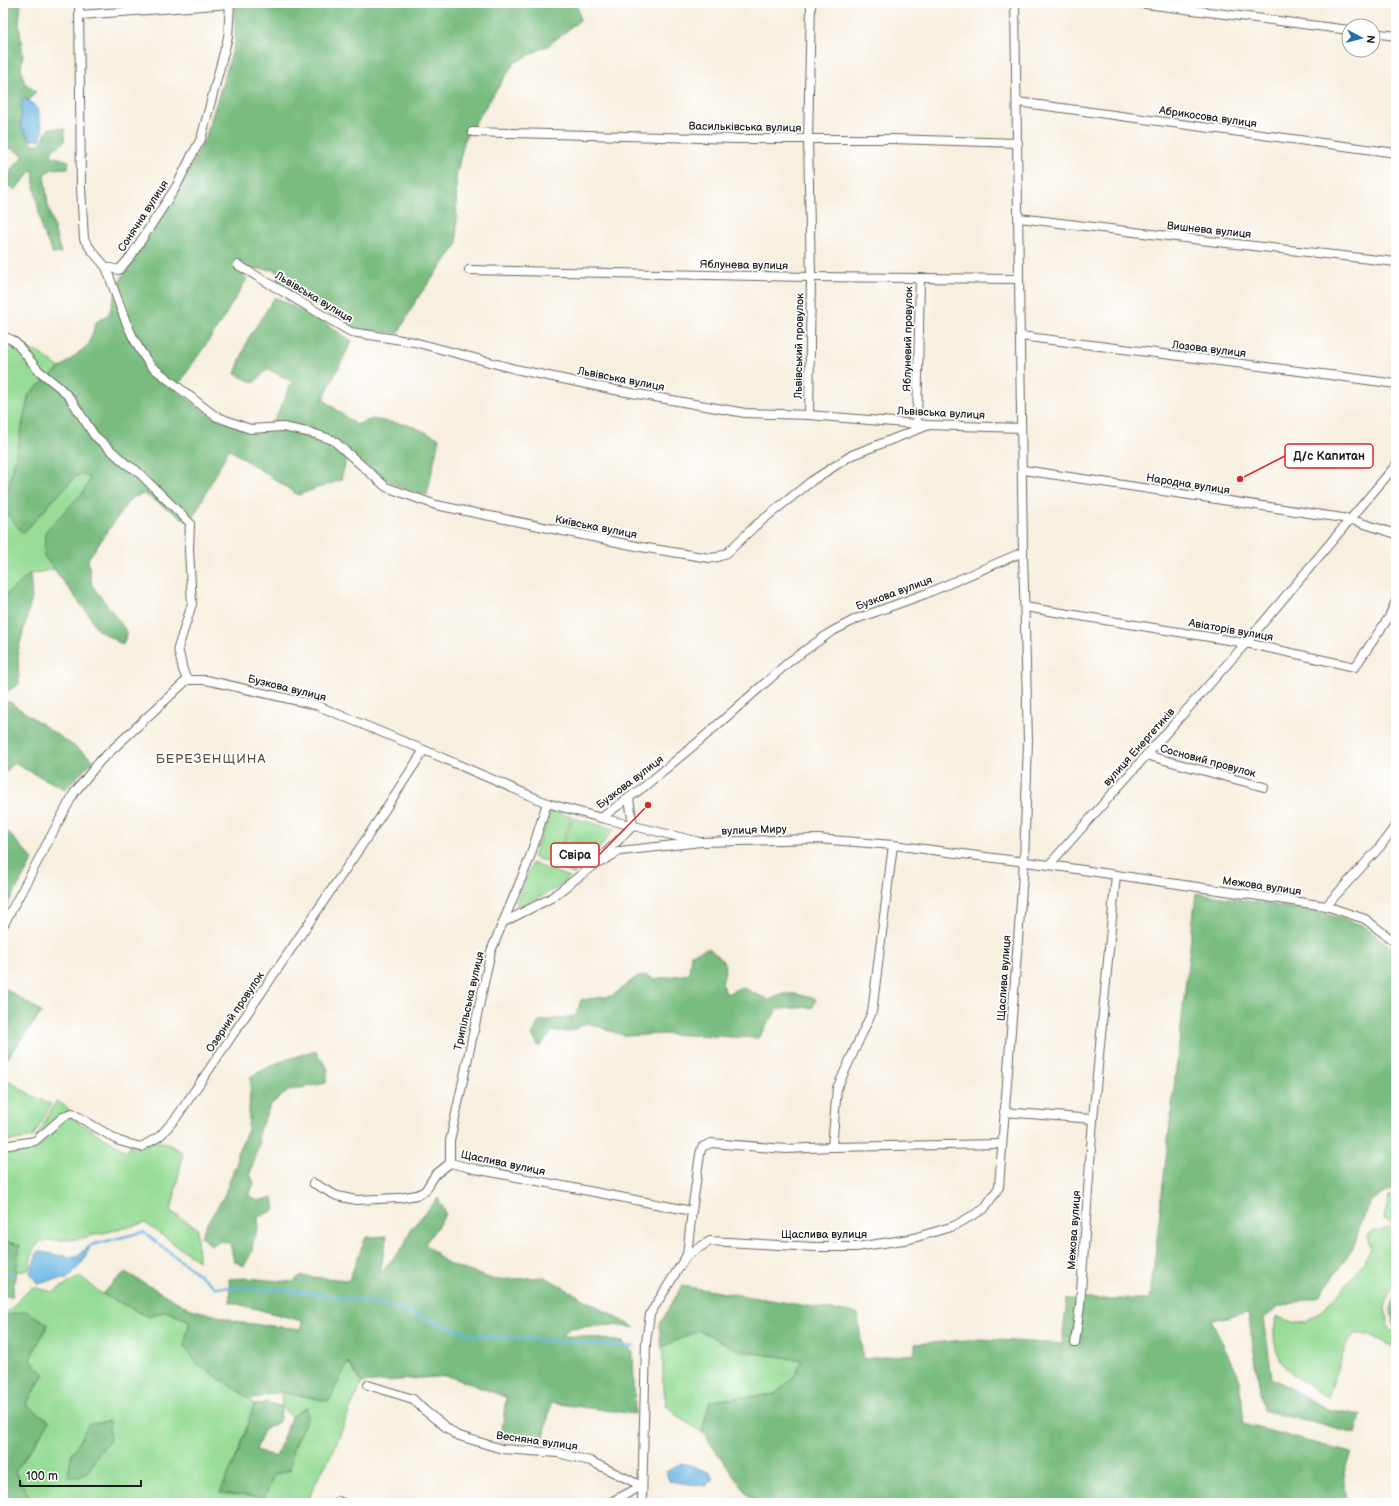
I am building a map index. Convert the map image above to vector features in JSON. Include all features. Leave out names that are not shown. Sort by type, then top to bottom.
[{"type":"street","points":[[79,3],[81,188],[84,239],[106,267]]},
{"type":"street","name":"Сонячна вулиця","points":[[80,15],[230,3],[228,37],[201,139],[176,187],[131,256],[119,270],[106,267]]},
{"type":"street","name":"Львівський провулок","points":[[809,416],[811,277],[808,139],[811,3]]},
{"type":"street","name":"Щаслива вулиця","points":[[687,1255],[710,1241],[815,1247],[856,1247],[910,1239],[954,1226],[984,1209],[999,1187],[1024,862],[1028,741],[1023,552],[1015,3]]},
{"type":"street","points":[[1138,3],[1341,29]]},
{"type":"street","points":[[1381,34],[1396,36]]},
{"type":"street","name":"Абрикосова вулиця","points":[[1017,102],[1396,153]]},
{"type":"street","name":"Васильківська вулиця","points":[[472,132],[808,139],[892,139],[1018,143]]},
{"type":"street","name":"Вишнева вулиця","points":[[1019,218],[1396,262]]},
{"type":"street","name":"Львівська вулиця","points":[[238,265],[350,332],[414,342],[515,369],[623,391],[745,413],[929,425],[1021,428]]},
{"type":"street","name":"Київська вулиця","points":[[106,267],[129,332],[151,366],[215,416],[250,429],[283,427],[332,440],[386,487],[436,505],[633,546],[709,558],[718,557],[727,553],[756,526],[813,480],[852,455],[929,425]]},
{"type":"street","name":"Яблунева вулиця","points":[[469,270],[811,277],[1019,278]]},
{"type":"street","name":"Яблуневий провулок","points":[[917,424],[920,278]]},
{"type":"street","points":[[3,336],[17,344],[38,370],[70,398],[94,434],[126,464],[136,470],[190,523],[189,550],[192,604],[178,648],[187,680],[100,761],[74,794],[3,926]]},
{"type":"street","name":"Лозова вулиця","points":[[1020,336],[1396,384]]},
{"type":"street","name":"вулиця Енергетиків","points":[[1049,865],[1246,643],[1396,465]]},
{"type":"street","name":"Народна вулиця","points":[[1023,470],[1349,519]]},
{"type":"street","points":[[1349,519],[1396,534]]},
{"type":"street","name":"Бузкова вулиця","points":[[187,680],[206,680],[316,705],[424,750],[546,804],[602,818],[698,742],[790,661],[831,632],[856,619],[925,594],[1023,552]]},
{"type":"street","name":"Авіаторів вулиця","points":[[1025,607],[1246,643],[1355,667],[1389,617],[1396,601]]},
{"type":"street","name":"Озерний провулок","points":[[3,1146],[35,1141],[64,1116],[72,1113],[119,1141],[141,1147],[160,1136],[181,1111],[362,845],[424,750]]},
{"type":"street","name":"Сосновий провулок","points":[[1146,755],[1264,787]]},
{"type":"street","points":[[629,798],[633,826]]},
{"type":"street","name":"Трипільська вулиця","points":[[450,1163],[450,1141],[491,951],[529,860],[546,804]]},
{"type":"street","points":[[602,818],[701,842]]},
{"type":"street","points":[[1326,906],[1379,848],[1396,825]]},
{"type":"street","points":[[590,868],[633,826]]},
{"type":"street","name":"вулиця Миру","points":[[504,922],[550,898],[590,868],[620,851],[701,842],[818,839],[893,845],[1024,862]]},
{"type":"street","points":[[832,1147],[838,1088],[872,1012],[893,845]]},
{"type":"street","name":"Межова вулиця","points":[[1024,862],[1326,906],[1365,919],[1396,943]]},
{"type":"street","name":"Межова вулиця","points":[[1075,1343],[1080,1306],[1093,1119],[1116,875]]},
{"type":"street","points":[[1004,1112],[1093,1119]]},
{"type":"street","name":"Щаслива вулиця","points":[[642,1503],[646,1342],[650,1314],[687,1255],[702,1146],[711,1142],[786,1149],[1002,1144]]},
{"type":"street","points":[[313,1183],[337,1196],[356,1200],[399,1198],[417,1195],[425,1191],[435,1175],[450,1163]]},
{"type":"street","name":"Щаслива вулиця","points":[[450,1163],[692,1211]]},
{"type":"street","name":"Весняна вулиця","points":[[368,1385],[413,1399],[424,1410],[456,1435],[502,1449],[558,1453],[590,1461],[642,1486]]},
{"type":"street","points":[[609,1503],[642,1486]]},
{"type":"green space","points":[[3,3],[21,3],[19,24],[23,56],[21,67],[24,82],[36,92],[29,100],[22,99],[21,127],[32,144],[40,144],[49,128],[65,129],[64,142],[53,149],[51,156],[69,161],[68,168],[52,169],[44,174],[48,206],[61,253],[53,254],[42,230],[34,184],[33,169],[15,190],[7,185],[11,170],[24,155],[3,145]]},
{"type":"green space","points":[[235,3],[577,3],[580,20],[549,45],[514,63],[465,138],[456,177],[457,245],[416,300],[398,334],[352,327],[278,284],[277,270],[235,268],[247,279],[219,325],[175,390],[211,416],[256,434],[274,421],[292,382],[268,369],[254,383],[235,374],[248,339],[275,297],[322,321],[352,341],[323,399],[356,425],[372,419],[409,425],[439,438],[427,495],[398,487],[348,453],[341,480],[298,495],[229,449],[190,523],[144,494],[131,498],[88,559],[92,585],[127,632],[123,645],[98,630],[88,614],[44,556],[45,532],[83,492],[90,479],[81,473],[74,478],[23,533],[3,509],[3,494],[8,491],[29,394],[89,344],[96,322],[109,314],[119,282],[181,188],[206,136],[235,43]]},
{"type":"green space","points":[[3,342],[39,353],[60,368],[29,394],[8,491],[3,494]]},
{"type":"green space","points":[[81,473],[91,479],[44,556],[55,569],[30,574],[3,597],[3,509],[23,533],[74,478]]},
{"type":"green space","points":[[30,574],[32,598],[18,651],[19,684],[3,694],[3,597]]},
{"type":"green space","points":[[8,701],[94,760],[65,789],[13,763],[3,776],[3,705]]},
{"type":"green space","points":[[551,810],[571,817],[554,865],[533,857]]},
{"type":"green space","points":[[573,818],[615,829],[589,860],[574,874],[555,866]]},
{"type":"green space","points":[[3,827],[33,859],[3,913]]},
{"type":"green space","points":[[532,863],[569,877],[557,888],[521,906],[516,903]]},
{"type":"green space","points":[[1196,893],[1321,912],[1362,925],[1396,950],[1396,1187],[1373,1200],[1362,1218],[1354,1246],[1320,1296],[1279,1307],[1264,1318],[1272,1378],[1327,1409],[1361,1415],[1356,1434],[1263,1410],[1248,1313],[1211,1320],[1240,1380],[1244,1424],[1351,1453],[1344,1472],[1347,1503],[752,1503],[751,1499],[702,1432],[710,1401],[775,1394],[796,1374],[802,1360],[740,1351],[699,1330],[662,1347],[660,1340],[660,1324],[682,1286],[858,1314],[863,1359],[915,1354],[915,1344],[981,1339],[1062,1344],[1067,1299],[1150,1299]]},
{"type":"green space","points":[[709,948],[726,964],[722,986],[727,994],[741,987],[769,1000],[784,994],[796,994],[816,999],[813,1007],[778,1009],[758,1038],[663,1034],[625,1036],[588,1023],[568,1032],[553,1031],[539,1047],[532,1035],[539,1021],[576,1016],[581,1000],[612,996],[635,978],[646,975],[654,979],[689,974],[691,954]]},
{"type":"green space","points":[[3,987],[42,1012],[3,1064]]},
{"type":"green space","points":[[315,1050],[328,1069],[326,1083],[290,1090],[271,1104],[258,1133],[259,1143],[250,1174],[254,1183],[249,1196],[258,1201],[273,1197],[275,1210],[258,1217],[259,1226],[253,1242],[252,1252],[244,1266],[234,1261],[230,1243],[222,1241],[211,1245],[201,1237],[206,1225],[223,1198],[237,1162],[237,1153],[248,1130],[251,1076],[277,1063]]},
{"type":"green space","points":[[3,1077],[31,1095],[51,1104],[33,1137],[3,1142]]},
{"type":"green space","points":[[56,1101],[67,1107],[75,1120],[126,1151],[137,1138],[166,1143],[183,1153],[171,1212],[197,1228],[198,1261],[145,1223],[78,1239],[41,1241],[33,1250],[29,1270],[16,1272],[20,1245],[3,1241],[3,1151],[34,1146],[37,1136]]},
{"type":"green space","points":[[1396,1192],[1396,1225],[1384,1219],[1389,1197]]},
{"type":"green space","points":[[438,1198],[446,1214],[425,1244],[448,1264],[495,1280],[545,1277],[635,1328],[613,1325],[570,1328],[561,1336],[580,1336],[623,1342],[633,1352],[635,1414],[551,1403],[543,1443],[501,1439],[506,1397],[448,1376],[362,1383],[348,1362],[329,1401],[281,1392],[250,1399],[196,1363],[184,1345],[190,1321],[165,1311],[149,1317],[102,1294],[125,1272],[188,1308],[243,1323],[302,1329],[302,1321],[230,1302],[229,1279],[246,1278],[293,1282],[300,1276],[349,1280],[366,1237],[387,1236],[380,1273],[404,1246],[411,1229]]},
{"type":"green space","points":[[1391,1228],[1396,1229],[1396,1280],[1387,1299],[1386,1312],[1388,1325],[1396,1334],[1396,1348],[1368,1334],[1355,1334],[1346,1346],[1328,1397],[1304,1383],[1291,1373],[1283,1364],[1274,1341],[1274,1328],[1276,1322],[1278,1317],[1299,1323],[1306,1322],[1313,1318],[1344,1288],[1362,1265],[1371,1248],[1368,1235],[1373,1231]]},
{"type":"green space","points":[[3,1241],[20,1245],[12,1297],[3,1296]]},
{"type":"green space","points":[[80,1276],[102,1294],[149,1317],[165,1311],[190,1321],[184,1345],[250,1399],[254,1405],[239,1451],[220,1493],[290,1470],[293,1448],[307,1418],[306,1407],[291,1417],[282,1407],[281,1392],[329,1401],[347,1362],[362,1383],[333,1452],[313,1487],[308,1503],[33,1503],[15,1472],[50,1421],[26,1405],[44,1374],[30,1359],[48,1324],[3,1316],[32,1287],[53,1292]]},
{"type":"green space","points":[[1396,1293],[1396,1327],[1393,1325],[1391,1309]]},
{"type":"green space","points":[[26,1311],[48,1324],[30,1359],[44,1373],[26,1405],[50,1421],[15,1472],[33,1503],[3,1503],[3,1393],[8,1389],[6,1373],[10,1367],[3,1361],[3,1316]]},
{"type":"green space","points":[[698,1330],[740,1351],[802,1360],[796,1374],[775,1394],[710,1401],[702,1432],[678,1417],[667,1406],[663,1386],[662,1347]]},
{"type":"green space","points":[[3,1361],[10,1367],[6,1373],[8,1389],[3,1393]]},
{"type":"green space","points":[[267,1402],[282,1407],[279,1422],[265,1428],[256,1450],[276,1457],[291,1417],[307,1407],[307,1418],[293,1448],[290,1470],[274,1474],[265,1498],[220,1493],[239,1451],[254,1405]]},
{"type":"green space","points":[[109,1421],[110,1441],[98,1454],[90,1469],[80,1477],[68,1477],[71,1455],[88,1424]]},
{"type":"water","points":[[22,99],[29,100],[39,111],[39,119],[43,130],[40,140],[31,140],[21,127]]},
{"type":"water","points":[[91,1245],[82,1263],[67,1279],[52,1280],[38,1284],[30,1273],[38,1251],[75,1257]]},
{"type":"water","points":[[681,1463],[709,1472],[713,1479],[705,1486],[669,1481],[666,1472]]},
{"type":"waterway","points":[[89,1247],[91,1245],[143,1232],[215,1287],[285,1290],[380,1303],[473,1335],[634,1347]]},
{"type":"waterway","points":[[3,1273],[13,1273]]},
{"type":"place","name":"Д/с Капитан","points":[[1240,479]]},
{"type":"place","name":"Свіра","points":[[648,805]]},
{"type":"district","name":"БЕРЕЗЕНЩИНА","points":[[211,759]]}]
